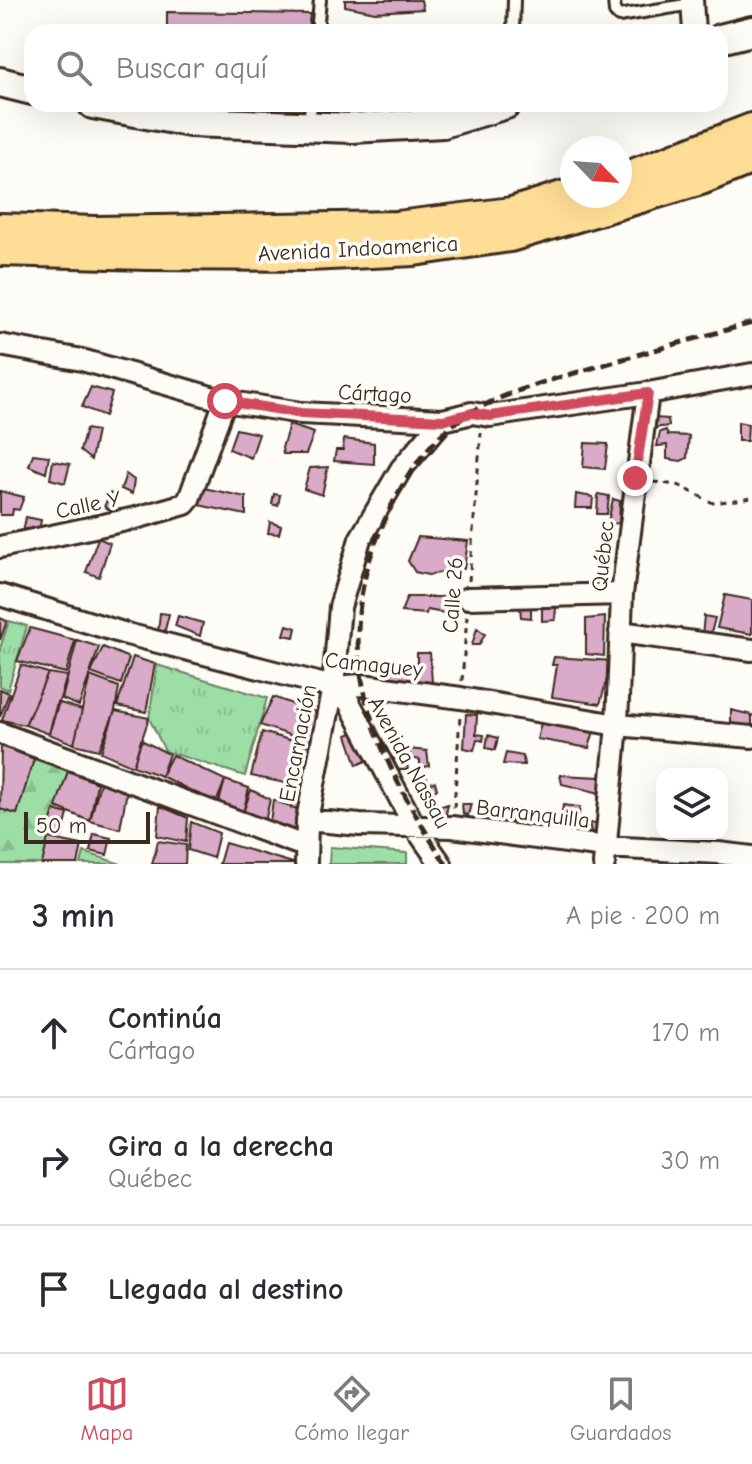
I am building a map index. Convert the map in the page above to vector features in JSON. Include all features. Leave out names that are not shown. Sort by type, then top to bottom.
[{"type":"main road","points":[[632,175],[752,129]]},
{"type":"main road","name":"Avenida Indoamerica","points":[[0,250],[308,255],[414,250],[510,236],[701,179],[752,158]]},
{"type":"main road","name":"Avenida Indoamerica","points":[[0,229],[96,232],[397,227],[512,213],[560,198]]},
{"type":"street","points":[[692,2],[693,24]]},
{"type":"street","points":[[728,37],[752,31]]},
{"type":"street","points":[[0,82],[24,88]]},
{"type":"street","points":[[136,112],[190,122],[310,116],[352,128],[443,123],[479,112]]},
{"type":"street","name":"Cártago","points":[[0,345],[82,360],[225,401],[301,413],[443,420],[472,413],[490,416],[648,393],[752,374]]},
{"type":"street","name":"Québec","points":[[605,856],[617,725],[622,594],[648,393]]},
{"type":"street","name":"Calle Y","points":[[0,547],[136,518],[185,504],[225,401]]},
{"type":"street","name":"Encarnación","points":[[306,854],[307,820],[333,687],[340,607],[360,539],[401,469],[443,420]]},
{"type":"street","points":[[468,598],[622,594]]},
{"type":"street","name":"Camaguey","points":[[0,595],[123,633],[333,687],[362,685],[461,698],[617,725],[752,737]]},
{"type":"street","points":[[620,632],[752,650]]},
{"type":"street","name":"Avenida Nassau","points":[[333,687],[349,702],[415,827],[441,864]]},
{"type":"street","points":[[0,733],[296,843],[306,854]]},
{"type":"street","name":"Barranquilla","points":[[307,820],[452,827],[605,856],[752,856]]},
{"type":"lane","points":[[318,24],[320,0]]},
{"type":"lane","points":[[513,24],[514,0]]},
{"type":"lane","points":[[614,0],[615,12],[619,16],[692,2]]},
{"type":"path","name":"Calle 26","points":[[452,827],[481,432],[490,416]]},
{"type":"path","points":[[635,478],[678,485],[713,503],[752,498]]},
{"type":"green space","points":[[9,621],[27,626],[8,690],[0,686],[0,648]]},
{"type":"green space","points":[[157,665],[267,698],[245,776],[165,751],[149,718]]},
{"type":"green space","points":[[34,759],[68,771],[42,864],[0,864],[0,809],[17,814]]},
{"type":"green space","points":[[330,847],[407,853],[407,864],[329,864]]},
{"type":"green space","points":[[84,852],[121,864],[81,864]]},
{"type":"building","points":[[345,0],[421,0],[423,9],[375,12],[345,6]]},
{"type":"building","points":[[167,12],[310,14],[309,24],[167,24]]},
{"type":"building","points":[[91,387],[112,393],[105,416],[82,407]]},
{"type":"building","points":[[654,418],[668,419],[669,426],[651,428]]},
{"type":"building","points":[[738,422],[748,424],[747,441],[738,441]]},
{"type":"building","points":[[289,425],[314,433],[306,454],[283,454]]},
{"type":"building","points":[[86,429],[97,431],[91,460],[80,451]]},
{"type":"building","points":[[236,429],[259,434],[251,458],[229,449]]},
{"type":"building","points":[[666,430],[668,435],[689,436],[687,458],[681,461],[667,459],[667,445],[657,446],[660,432]]},
{"type":"building","points":[[344,439],[374,443],[374,464],[334,461],[336,450],[343,450]]},
{"type":"building","points":[[585,443],[608,444],[605,469],[583,467]]},
{"type":"building","points":[[33,454],[49,456],[46,473],[29,466]]},
{"type":"building","points":[[53,461],[70,464],[65,483],[50,479]]},
{"type":"building","points":[[328,467],[322,495],[304,489],[310,468]]},
{"type":"building","points":[[126,474],[134,480],[132,494],[121,489]]},
{"type":"building","points":[[199,487],[246,497],[246,515],[194,504]]},
{"type":"building","points":[[0,491],[24,497],[19,510],[13,509],[12,515],[0,515]]},
{"type":"building","points":[[110,493],[116,497],[114,511],[104,507]]},
{"type":"building","points":[[274,494],[280,495],[278,506],[272,504]]},
{"type":"building","points":[[576,494],[593,497],[592,508],[575,508]]},
{"type":"building","points":[[598,494],[609,496],[607,514],[597,514]]},
{"type":"building","points":[[613,499],[620,501],[619,523],[613,524],[608,522]]},
{"type":"building","points":[[26,517],[41,520],[38,536],[22,537]]},
{"type":"building","points":[[270,522],[281,526],[279,534],[268,533]]},
{"type":"building","points":[[418,537],[468,541],[464,569],[428,575],[415,572],[408,561]]},
{"type":"building","points":[[98,538],[110,543],[99,577],[86,572]]},
{"type":"building","points":[[725,595],[752,600],[752,634],[717,628]]},
{"type":"building","points":[[407,597],[456,597],[455,615],[427,610],[426,614],[401,612]]},
{"type":"building","points":[[520,606],[531,608],[531,618],[521,617]]},
{"type":"building","points":[[542,607],[556,607],[555,620],[542,621]]},
{"type":"building","points":[[160,613],[169,614],[164,634],[158,632]]},
{"type":"building","points":[[178,616],[203,623],[200,636],[175,626]]},
{"type":"building","points":[[704,616],[715,618],[710,637],[702,636]]},
{"type":"building","points":[[605,617],[604,656],[586,654],[586,619]]},
{"type":"building","points":[[0,618],[7,621],[0,640]]},
{"type":"building","points":[[287,625],[296,628],[294,637],[284,635]]},
{"type":"building","points":[[30,628],[75,640],[66,673],[17,661]]},
{"type":"building","points":[[477,628],[485,634],[479,645],[472,645]]},
{"type":"building","points":[[77,640],[99,647],[79,706],[62,699]]},
{"type":"building","points":[[103,647],[129,658],[121,684],[91,673]]},
{"type":"building","points":[[417,653],[430,653],[432,682],[417,683]]},
{"type":"building","points":[[133,657],[155,664],[146,712],[117,706]]},
{"type":"building","points":[[554,657],[612,661],[600,704],[552,697],[557,665],[552,665]]},
{"type":"building","points":[[21,665],[48,673],[25,725],[2,720]]},
{"type":"building","points":[[386,670],[416,672],[412,684],[384,682]]},
{"type":"building","points":[[48,673],[67,676],[49,734],[25,725]]},
{"type":"building","points":[[90,676],[119,687],[115,711],[99,750],[74,744]]},
{"type":"building","points":[[0,689],[9,693],[0,717]]},
{"type":"building","points":[[273,697],[323,715],[318,745],[260,725]]},
{"type":"building","points":[[57,702],[82,710],[74,744],[49,734]]},
{"type":"building","points":[[731,710],[752,715],[752,730],[731,727]]},
{"type":"building","points":[[115,711],[149,718],[133,766],[101,752]]},
{"type":"building","points":[[466,714],[477,715],[476,734],[484,735],[483,741],[477,739],[474,750],[464,748]]},
{"type":"building","points":[[541,723],[594,731],[589,748],[537,739]]},
{"type":"building","points":[[361,729],[371,759],[357,765],[347,735]]},
{"type":"building","points":[[262,732],[320,749],[310,788],[251,776]]},
{"type":"building","points":[[488,735],[498,738],[495,750],[486,748]]},
{"type":"building","points":[[141,740],[169,754],[161,776],[133,766]]},
{"type":"building","points":[[1,745],[34,759],[17,814],[0,809]]},
{"type":"building","points":[[408,749],[427,751],[429,766],[420,768],[420,760],[411,758]]},
{"type":"building","points":[[393,751],[405,752],[408,770],[395,770]]},
{"type":"building","points":[[506,753],[523,756],[524,765],[503,764]]},
{"type":"building","points":[[172,755],[225,780],[216,803],[161,776]]},
{"type":"building","points":[[68,771],[97,783],[90,821],[56,807]]},
{"type":"building","points":[[409,772],[425,773],[429,783],[435,782],[437,789],[432,792],[427,787],[419,789]]},
{"type":"building","points":[[560,775],[600,777],[600,793],[562,784]]},
{"type":"building","points":[[225,780],[249,788],[243,813],[218,806]]},
{"type":"building","points":[[100,783],[127,791],[120,829],[90,821]]},
{"type":"building","points":[[296,789],[307,791],[303,811],[291,808]]},
{"type":"building","points":[[251,790],[270,799],[265,822],[243,813]]},
{"type":"building","points":[[273,800],[303,811],[300,835],[270,822]]},
{"type":"building","points":[[448,804],[446,814],[431,816],[432,809]]},
{"type":"building","points":[[462,804],[471,804],[468,815],[463,814]]},
{"type":"building","points":[[563,805],[580,807],[578,820],[561,818]]},
{"type":"building","points":[[160,806],[188,818],[186,842],[157,836]]},
{"type":"building","points":[[511,809],[516,809],[516,822],[511,821]]},
{"type":"building","points":[[54,810],[68,814],[62,837],[48,833]]},
{"type":"building","points":[[191,822],[219,833],[213,858],[188,850]]},
{"type":"building","points":[[589,823],[602,825],[603,833],[591,832]]},
{"type":"building","points":[[94,834],[111,838],[107,855],[90,851]]},
{"type":"building","points":[[48,838],[82,845],[78,864],[42,864]]},
{"type":"building","points":[[158,841],[186,845],[185,864],[152,864]]},
{"type":"building","points":[[225,843],[293,863],[293,864],[219,864]]},
{"type":"railway","points":[[446,864],[395,777],[377,734],[364,690],[358,646],[360,600],[372,553],[393,503],[423,455],[442,434],[465,416],[494,401],[557,378],[752,323]]},
{"type":"route","points":[[225,401],[301,413],[443,420],[472,413],[490,416],[648,393],[635,478]]}]
